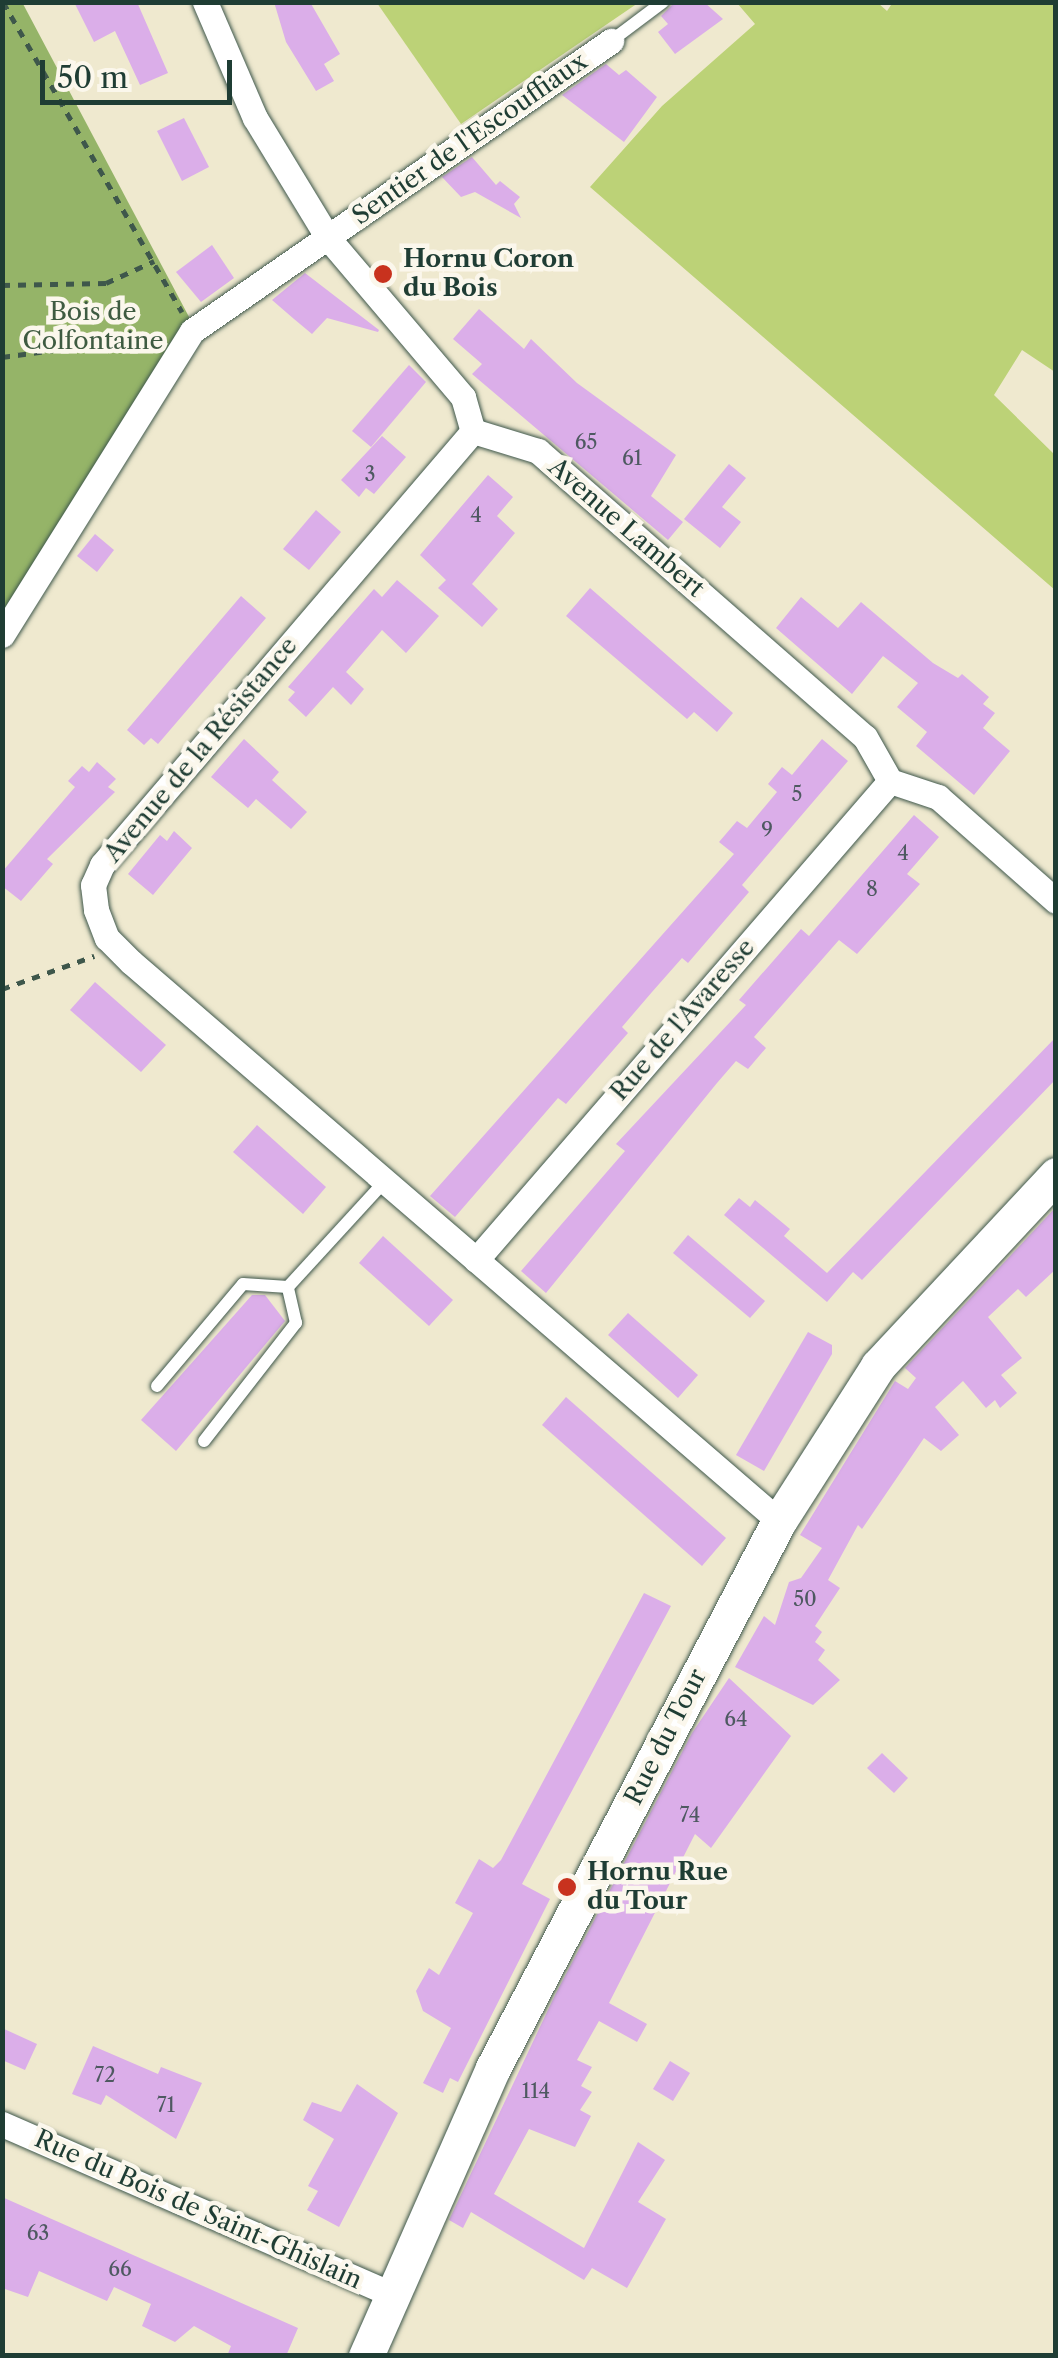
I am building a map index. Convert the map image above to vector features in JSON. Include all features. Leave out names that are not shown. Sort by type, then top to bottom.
[{"type":"street","points":[[204,2],[255,118],[328,238],[463,396],[473,431]]},
{"type":"street","name":"Sentier de l'Escouffiaux","points":[[192,331],[612,40]]},
{"type":"street","points":[[2,635],[192,331]]},
{"type":"street","name":"Avenue Lambert","points":[[473,431],[538,451],[865,737],[890,781]]},
{"type":"street","name":"Avenue de la Résistance","points":[[107,938],[93,885],[102,865],[473,431]]},
{"type":"street","points":[[890,781],[938,797],[1056,901]]},
{"type":"street","name":"Rue de l'Avaresse","points":[[476,1260],[890,781]]},
{"type":"street","points":[[107,938],[779,1521]]},
{"type":"street","name":"Rue du Tour","points":[[366,2356],[492,2068],[779,1521],[878,1366],[1056,1175]]},
{"type":"street","name":"Rue du Bois de Saint-Ghislain","points":[[2,2124],[393,2295]]},
{"type":"lane","points":[[612,40],[664,2]]},
{"type":"lane","points":[[288,1287],[385,1181]]},
{"type":"lane","points":[[156,1386],[243,1284],[288,1287]]},
{"type":"lane","points":[[204,1440],[296,1323],[288,1287]]},
{"type":"path","points":[[2,358],[192,331],[3,2]]},
{"type":"path","points":[[2,285],[106,282],[154,261]]},
{"type":"path","points":[[2,990],[26,976],[91,960],[107,938]]},
{"type":"green space","name":"Bois de Colfontaine","points":[[22,2],[197,332],[3,618],[2,3]]},
{"type":"green space","points":[[893,2],[1055,3],[1055,372],[1022,350],[994,395],[1055,455],[1055,590],[590,187],[662,106],[755,24],[737,3],[878,3],[887,11]]},
{"type":"green space","points":[[377,3],[638,3],[461,124]]},
{"type":"building","points":[[74,2],[137,2],[168,73],[140,85],[115,31],[94,42]]},
{"type":"building","points":[[274,2],[310,2],[340,54],[324,64],[334,81],[316,91],[286,42]]},
{"type":"building","points":[[675,2],[704,2],[723,19],[675,54],[658,32],[668,24],[661,16]]},
{"type":"building","points":[[606,64],[619,75],[626,70],[657,97],[624,142],[562,95]]},
{"type":"building","points":[[184,118],[209,167],[182,181],[157,131]]},
{"type":"building","points":[[472,157],[496,185],[500,181],[520,197],[514,204],[521,218],[475,192],[461,197],[442,177]]},
{"type":"building","points":[[212,245],[234,278],[201,302],[176,272]]},
{"type":"building","points":[[305,273],[378,332],[327,318],[312,334],[272,300]]},
{"type":"building","points":[[479,309],[524,349],[531,339],[577,383],[676,455],[651,496],[683,522],[668,540],[472,374],[482,364],[453,339]]},
{"type":"building","points":[[409,365],[426,382],[371,447],[352,431]]},
{"type":"building","points":[[382,436],[406,457],[374,494],[366,488],[359,497],[341,480]]},
{"type":"building","points":[[729,464],[746,478],[722,507],[741,522],[720,548],[684,519]]},
{"type":"building","points":[[488,475],[513,497],[497,516],[515,533],[472,584],[498,609],[482,627],[438,588],[446,580],[420,555]]},
{"type":"building","points":[[316,510],[341,532],[309,570],[283,549]]},
{"type":"building","points":[[95,534],[114,550],[97,572],[77,556]]},
{"type":"building","points":[[397,580],[439,616],[406,653],[382,630],[346,672],[364,689],[351,705],[333,687],[306,717],[288,700],[295,692],[288,687],[374,589],[382,597]]},
{"type":"building","points":[[590,588],[733,713],[717,732],[694,712],[687,719],[566,616]]},
{"type":"building","points":[[241,596],[266,618],[158,744],[151,738],[144,745],[127,730]]},
{"type":"building","points":[[801,597],[838,628],[861,602],[933,663],[958,678],[962,674],[989,697],[983,704],[995,713],[983,728],[1010,751],[974,795],[916,746],[927,732],[897,707],[918,683],[883,656],[852,694],[776,628]]},
{"type":"building","points":[[244,739],[279,772],[272,780],[307,812],[291,829],[256,799],[248,808],[211,777]]},
{"type":"building","points":[[822,739],[848,761],[742,885],[749,892],[688,963],[682,958],[652,992],[622,1027],[628,1033],[566,1104],[558,1098],[455,1217],[430,1196],[734,854],[719,842],[737,821],[747,828],[777,792],[768,784],[782,767],[792,775]]},
{"type":"building","points":[[97,762],[116,779],[108,787],[115,792],[47,859],[53,864],[21,901],[2,886],[2,872],[75,787],[68,781],[82,766],[89,772]]},
{"type":"building","points":[[914,815],[939,837],[907,874],[920,884],[857,954],[839,940],[754,1037],[766,1048],[748,1069],[736,1061],[546,1293],[521,1271],[625,1151],[616,1144],[746,1005],[739,1000],[801,929],[809,936]]},
{"type":"building","points":[[174,831],[192,848],[153,895],[128,874],[160,835],[167,841]]},
{"type":"building","points":[[95,982],[166,1045],[141,1072],[70,1010]]},
{"type":"building","points":[[1056,1037],[1056,1079],[862,1280],[853,1272],[827,1302],[724,1215],[739,1198],[750,1207],[755,1200],[790,1229],[784,1236],[827,1273]]},
{"type":"building","points":[[257,1125],[326,1187],[303,1214],[233,1152]]},
{"type":"building","points":[[1056,1207],[1056,1269],[1026,1297],[1018,1289],[988,1317],[1022,1358],[1001,1375],[1017,1393],[1000,1408],[995,1400],[986,1408],[963,1381],[935,1407],[959,1435],[941,1451],[924,1438],[862,1529],[858,1525],[828,1580],[840,1588],[815,1626],[822,1632],[815,1642],[825,1650],[818,1660],[840,1680],[813,1705],[735,1667],[764,1616],[775,1625],[789,1582],[801,1578],[822,1548],[800,1535],[895,1381],[908,1389],[916,1378],[905,1368]]},
{"type":"building","points":[[688,1235],[765,1301],[750,1318],[673,1253]]},
{"type":"building","points":[[383,1236],[453,1300],[429,1326],[359,1263]]},
{"type":"building","points":[[252,1295],[265,1295],[285,1321],[176,1451],[141,1420]]},
{"type":"building","points":[[628,1313],[698,1375],[678,1398],[608,1335]]},
{"type":"building","points":[[808,1332],[832,1345],[832,1354],[764,1471],[736,1455]]},
{"type":"building","points":[[566,1397],[726,1538],[702,1566],[542,1425]]},
{"type":"building","points":[[644,1593],[671,1606],[522,1884],[550,1899],[458,2082],[450,2078],[443,2093],[423,2083],[451,2028],[423,2011],[416,1991],[429,1968],[439,1975],[473,1913],[455,1903],[479,1859],[493,1868],[501,1860]]},
{"type":"building","points":[[729,1678],[791,1736],[711,1848],[695,1834],[609,2003],[647,2024],[637,2042],[599,2021],[577,2060],[592,2067],[581,2086],[592,2092],[580,2110],[591,2116],[575,2147],[529,2129],[494,2194],[584,2248],[638,2142],[665,2160],[638,2202],[666,2219],[627,2288],[592,2268],[584,2280],[471,2212],[463,2228],[449,2220],[555,1995],[692,1733]]},
{"type":"building","points":[[882,1753],[908,1778],[894,1793],[867,1768]]},
{"type":"building","points":[[2,2028],[37,2044],[25,2070],[2,2060]]},
{"type":"building","points":[[93,2046],[158,2074],[161,2067],[202,2083],[176,2139],[106,2095],[101,2105],[72,2094]]},
{"type":"building","points":[[670,2061],[690,2073],[673,2101],[653,2089]]},
{"type":"building","points":[[357,2084],[398,2113],[339,2227],[307,2210],[318,2191],[308,2186],[334,2139],[303,2120],[312,2102],[341,2112]]},
{"type":"building","points":[[2,2197],[298,2328],[286,2356],[227,2356],[231,2346],[194,2326],[175,2342],[142,2326],[151,2304],[114,2287],[107,2301],[39,2271],[28,2297],[2,2288]]},
{"type":"place","name":"Hornu Coron du Bois","points":[[383,274]]},
{"type":"place","name":"Hornu Rue du Tour","points":[[567,1887]]}]
